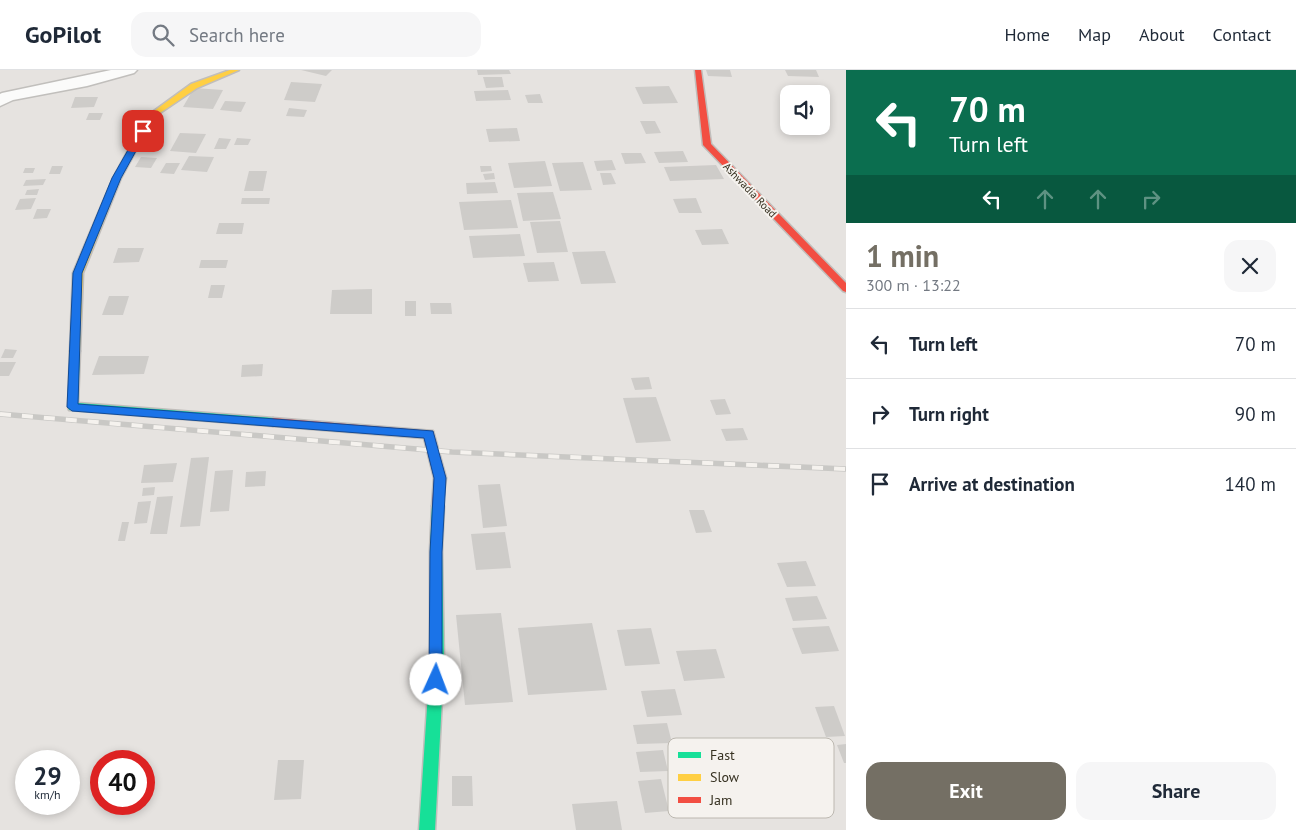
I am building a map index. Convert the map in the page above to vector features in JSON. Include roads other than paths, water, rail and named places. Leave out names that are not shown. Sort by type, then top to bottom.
[{"type":"street","points":[[0,101],[8,96],[129,70]]},
{"type":"street","points":[[236,70],[194,86],[151,116],[117,178],[78,273],[72,407],[429,434],[440,478],[436,552],[436,662],[427,830]]},
{"type":"street","name":"Ashwadia Road","points":[[698,70],[707,145],[846,289]]},
{"type":"railway","points":[[0,414],[452,452],[846,469]]}]
